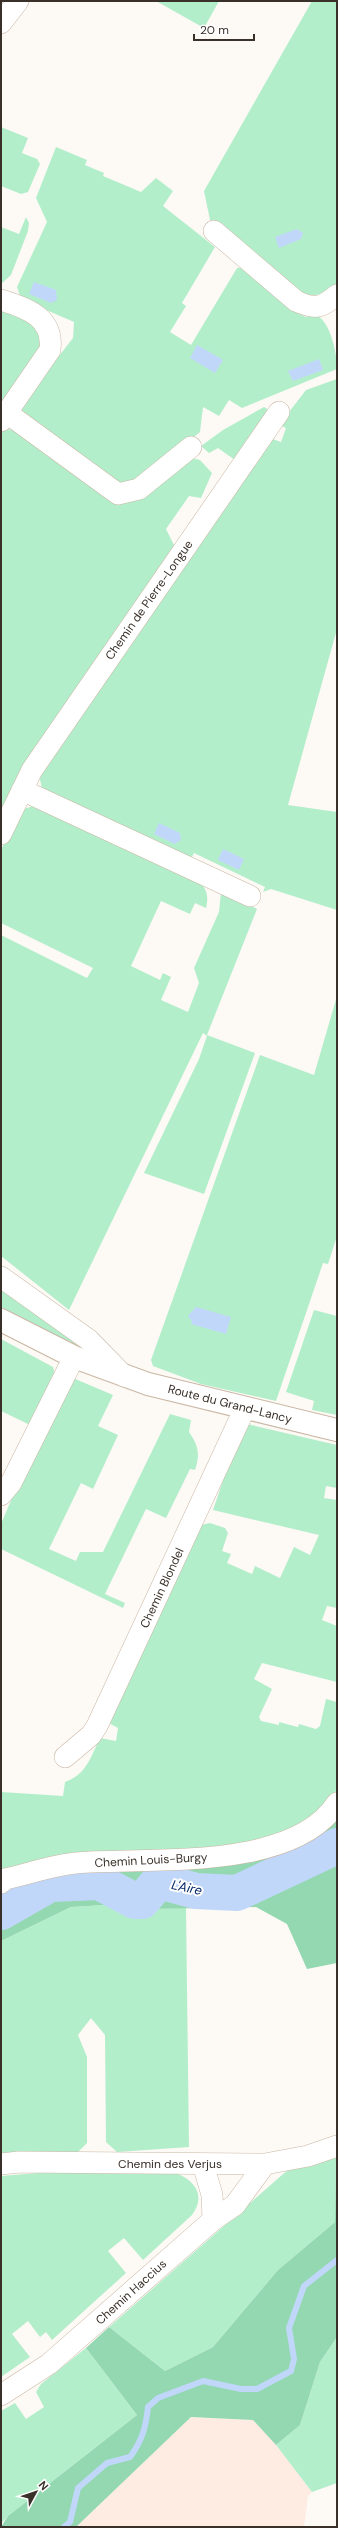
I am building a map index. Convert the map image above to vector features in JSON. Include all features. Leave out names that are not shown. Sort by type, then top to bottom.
[{"type":"street","points":[[1,23],[18,1]]},
{"type":"street","points":[[214,232],[296,301],[309,307],[322,307],[337,295]]},
{"type":"street","points":[[1,300],[38,315],[50,335],[50,350],[4,417],[118,494],[139,489],[191,448]]},
{"type":"street","name":"Chemin de Pierre-Longue","points":[[1,834],[32,770],[85,691],[279,412]]},
{"type":"street","points":[[22,790],[250,896]]},
{"type":"street","points":[[1,1277],[89,1340],[124,1376]]},
{"type":"street","name":"Route du Grand-Lancy","points":[[1,1320],[74,1357],[124,1376],[245,1408],[337,1430]]},
{"type":"street","points":[[1,1495],[11,1483],[74,1357]]},
{"type":"street","name":"Chemin Blondel","points":[[65,1757],[91,1735],[97,1726],[245,1408]]},
{"type":"street","name":"Chemin Louis-Burgy","points":[[1,1883],[6,1879],[75,1863],[189,1860],[242,1853],[294,1838],[322,1819],[337,1803]]},
{"type":"street","name":"Chemin des Verjus","points":[[1,2164],[19,2162],[265,2164],[308,2156],[337,2146]]},
{"type":"street","points":[[203,2164],[212,2195],[213,2220]]},
{"type":"street","name":"Chemin Haccius","points":[[1,2395],[49,2364],[213,2220],[235,2205],[265,2164]]},
{"type":"shaded area","points":[[191,2417],[253,2420],[276,2445],[312,2492],[308,2496],[304,2527],[76,2527]]},
{"type":"green space","points":[[156,1],[219,1],[204,28]]},
{"type":"green space","points":[[312,1],[337,1],[337,283],[323,293],[315,295],[299,293],[210,220],[204,191]]},
{"type":"green space","points":[[1,127],[28,138],[22,153],[37,159],[40,164],[28,192],[21,194],[1,186]]},
{"type":"green space","points":[[56,147],[87,160],[85,165],[104,173],[103,176],[141,192],[156,178],[173,191],[163,206],[215,247],[182,303],[186,306],[170,332],[191,345],[237,268],[246,267],[288,303],[289,309],[306,317],[317,315],[322,319],[332,339],[336,355],[337,369],[242,408],[229,400],[219,416],[203,407],[200,432],[138,481],[121,485],[22,415],[20,406],[73,338],[74,322],[21,299],[17,287],[47,222],[36,198]]},
{"type":"green space","points":[[26,217],[29,223],[28,231],[11,275],[1,284],[1,227],[19,234]]},
{"type":"green space","points":[[1,306],[35,321],[45,339],[1,405]]},
{"type":"green space","points":[[337,379],[337,629],[288,805],[337,812],[337,910],[271,889],[263,892],[265,887],[194,853],[191,859],[42,789],[39,774],[270,438],[281,442],[286,428],[279,425],[306,390]]},
{"type":"green space","points":[[264,407],[270,411],[235,460],[218,448],[209,453],[201,446],[223,430]]},
{"type":"green space","points":[[14,429],[108,499],[188,457],[200,460],[212,473],[201,498],[189,496],[166,529],[174,545],[1,814],[1,433],[3,430]]},
{"type":"green space","points":[[37,805],[198,880],[203,886],[207,896],[206,908],[195,903],[190,914],[161,901],[131,966],[160,980],[163,973],[171,977],[161,1000],[188,1012],[199,983],[194,968],[219,912],[221,892],[257,909],[207,1035],[255,1053],[204,1194],[144,1173],[199,1059],[207,1036],[203,1033],[69,1310],[1,1256],[1,935],[87,978],[93,968],[1,923],[1,850],[20,810]]},
{"type":"green space","points":[[337,996],[337,1236],[328,1264],[323,1263],[276,1401],[201,1384],[153,1366],[151,1360],[260,1055],[314,1075]]},
{"type":"green space","points":[[1,1285],[73,1336],[79,1347],[1,1307]]},
{"type":"green space","points":[[314,1310],[337,1316],[337,1415],[312,1410],[314,1401],[286,1392]]},
{"type":"green space","points":[[1,1339],[53,1367],[56,1379],[30,1425],[1,1411]]},
{"type":"green space","points":[[73,1378],[113,1395],[98,1426],[118,1435],[93,1489],[81,1483],[49,1549],[76,1561],[80,1552],[103,1552],[170,1414],[191,1420],[189,1432],[197,1446],[198,1460],[195,1470],[190,1469],[166,1518],[146,1509],[105,1594],[125,1603],[123,1608],[1,1549],[1,1524],[17,1486]]},
{"type":"green space","points":[[247,1424],[337,1445],[337,1488],[326,1486],[324,1498],[337,1500],[337,1608],[327,1606],[322,1620],[337,1626],[337,1682],[262,1663],[254,1679],[272,1689],[259,1717],[261,1721],[279,1725],[279,1722],[298,1727],[299,1724],[316,1729],[320,1726],[326,1699],[337,1702],[337,1788],[332,1801],[309,1821],[274,1837],[201,1853],[1,1872],[1,1792],[63,1796],[65,1782],[78,1775],[83,1770],[100,1738],[116,1741],[118,1728],[107,1722],[201,1525],[210,1523],[225,1528],[228,1533],[222,1551],[231,1554],[227,1563],[252,1574],[255,1566],[280,1578],[294,1547],[310,1555],[319,1535],[213,1510],[227,1469]]},
{"type":"green space","points":[[337,1813],[337,1963],[307,1969],[287,1924],[256,1907],[150,1909],[122,1904],[71,1907],[1,1941],[1,1889],[78,1867],[224,1861]]},
{"type":"green space","points":[[122,1904],[150,1909],[186,1908],[189,2147],[117,2152],[106,2142],[105,2035],[91,2018],[78,2035],[87,2057],[87,2143],[77,2153],[1,2153],[1,1941],[71,1907]]},
{"type":"green space","points":[[336,2158],[335,2222],[278,2270],[213,2347],[165,2371],[109,2327],[290,2168]]},
{"type":"green space","points":[[336,2158],[337,2337],[320,2362],[300,2425],[276,2445],[253,2420],[191,2417],[76,2527],[1,2527],[8,2516],[137,2415],[86,2348],[109,2327],[165,2371],[213,2347],[278,2270],[335,2222]]},
{"type":"green space","points":[[62,2171],[173,2172],[192,2183],[198,2194],[198,2201],[192,2215],[143,2260],[124,2238],[108,2251],[126,2273],[52,2340],[46,2332],[40,2337],[28,2321],[12,2334],[30,2357],[1,2377],[1,2176]]},
{"type":"green space","points":[[337,2337],[337,2483],[312,2492],[276,2445],[300,2425],[320,2362]]},
{"type":"green space","points":[[86,2348],[137,2415],[8,2516],[1,2524],[1,2411],[15,2403],[26,2419],[44,2407],[36,2392],[41,2384]]},
{"type":"water","points":[[297,229],[303,233],[301,239],[279,248],[275,237]]},
{"type":"water","points":[[34,282],[56,290],[57,300],[51,303],[29,294]]},
{"type":"water","points":[[197,345],[223,360],[215,373],[190,358]]},
{"type":"water","points":[[319,359],[323,370],[293,381],[288,371]]},
{"type":"water","points":[[159,823],[180,833],[181,840],[175,844],[154,834]]},
{"type":"water","points":[[223,849],[244,859],[239,870],[218,860]]},
{"type":"water","points":[[196,1307],[231,1317],[226,1334],[191,1324],[192,1321],[188,1316]]},
{"type":"waterway","name":"L'Aire","points":[[1,1912],[50,1884],[99,1882],[135,1901],[142,1901],[159,1881],[196,1891],[237,1893],[337,1846]]},
{"type":"waterway","points":[[64,2527],[70,2522],[78,2488],[107,2463],[130,2457],[143,2434],[148,2407],[158,2398],[203,2381],[241,2389],[257,2389],[291,2371],[294,2359],[289,2328],[304,2286],[337,2260]]}]
